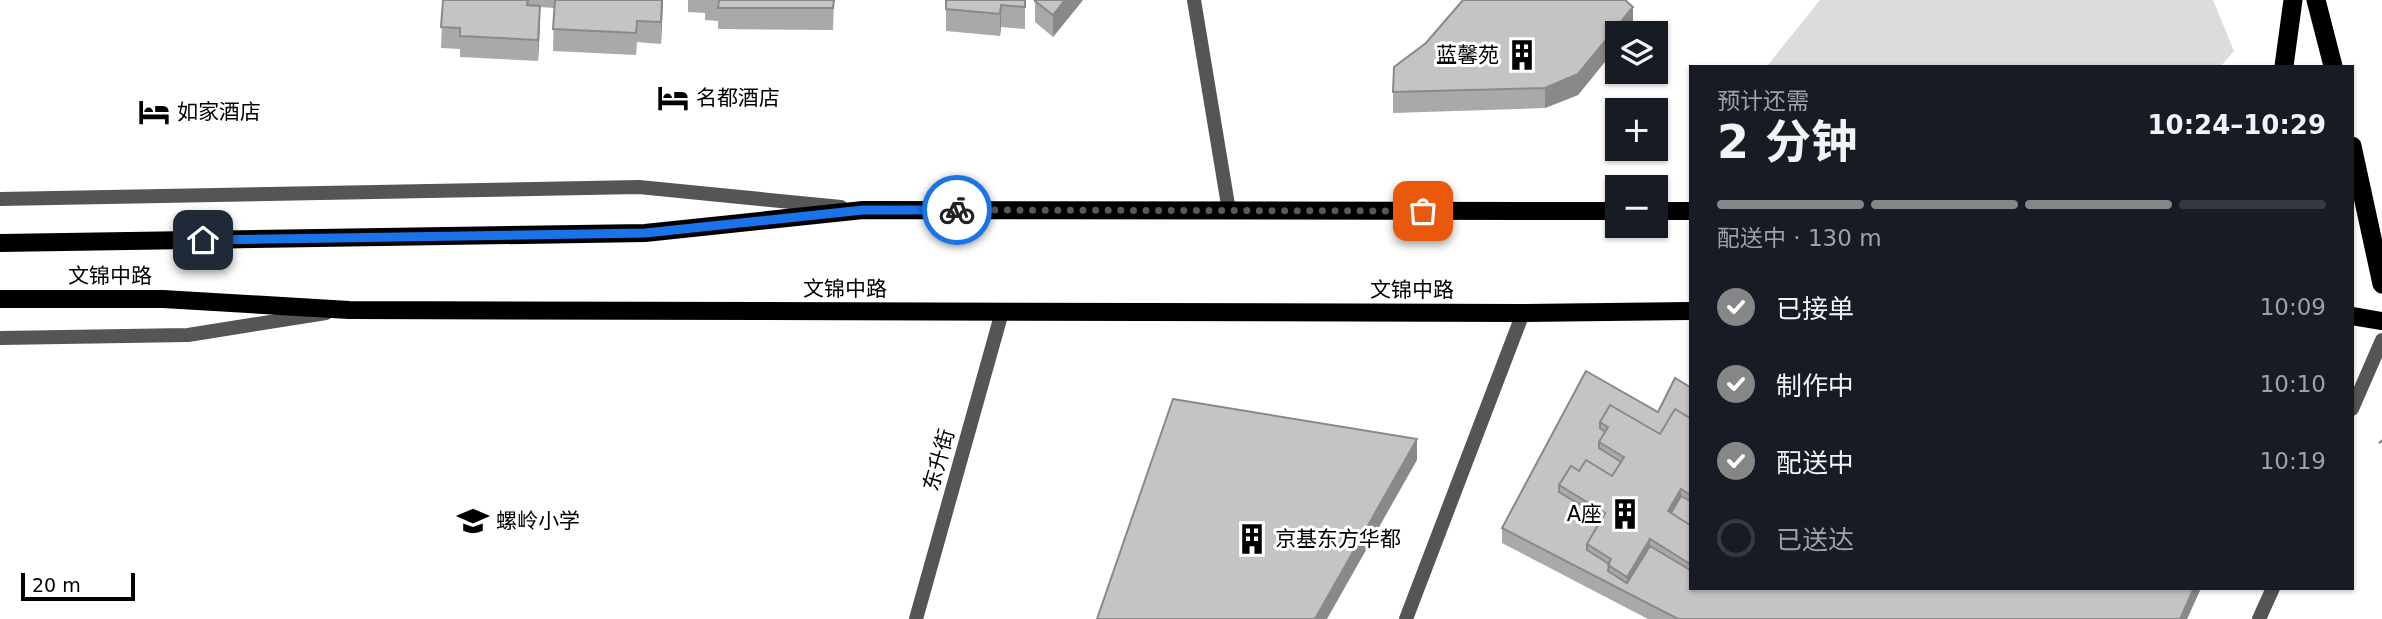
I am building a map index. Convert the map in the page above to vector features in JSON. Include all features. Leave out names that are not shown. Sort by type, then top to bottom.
[{"type":"highway","points":[[2284,65],[2293,0]]},
{"type":"highway","points":[[2316,0],[2333,65]]},
{"type":"highway","points":[[2354,156],[2382,284]]},
{"type":"main road","name":"文锦中路","points":[[0,243],[645,233],[863,210],[1605,211]]},
{"type":"main road","points":[[1668,211],[1689,211]]},
{"type":"main road","name":"文锦中路","points":[[0,299],[163,299],[349,310],[1689,312]]},
{"type":"main road","points":[[2354,316],[2382,321]]},
{"type":"street","points":[[1194,0],[1229,211]]},
{"type":"street","points":[[0,199],[639,187],[863,210]]},
{"type":"street","points":[[0,338],[188,335],[349,310]]},
{"type":"street","name":"东升街","points":[[916,619],[1002,312]]},
{"type":"street","points":[[1406,619],[1523,313]]},
{"type":"street","points":[[2354,404],[2382,341]]},
{"type":"street","points":[[2259,619],[2272,590]]},
{"type":"shaded area","points":[[1820,0],[2213,0],[2234,51],[2222,65],[1768,65]]},
{"type":"building","points":[[443,0],[528,0],[527,5],[540,6],[538,40],[460,36],[460,28],[441,27]]},
{"type":"building","points":[[555,0],[662,0],[661,22],[637,21],[636,33],[553,29]]},
{"type":"building","points":[[719,0],[834,0],[833,8],[718,8]]},
{"type":"building","points":[[946,0],[1025,0],[1025,7],[1001,5],[1000,14],[946,9]]},
{"type":"building","points":[[1035,0],[1065,0],[1053,15]]},
{"type":"building","name":"蓝馨苑","points":[[1463,0],[1625,0],[1633,7],[1622,21],[1605,21],[1605,41],[1578,74],[1545,88],[1393,92],[1394,67],[1426,43]]},
{"type":"building","points":[[1586,371],[1658,412],[1675,378],[1689,386],[1689,417],[1675,409],[1660,434],[1610,405],[1600,422],[1600,428],[1605,432],[1599,442],[1599,448],[1621,462],[1612,476],[1586,460],[1579,471],[1571,466],[1559,485],[1559,492],[1602,518],[1587,544],[1587,550],[1609,564],[1608,571],[1627,583],[1650,546],[1689,569],[1689,590],[2193,590],[2180,619],[1678,619],[1502,528]]},
{"type":"building","name":"京基东方华都","points":[[1173,399],[1417,439],[1315,619],[1097,619]]},
{"type":"building","name":"A座","points":[[1610,405],[1660,434],[1675,409],[1689,417],[1689,494],[1681,489],[1668,511],[1689,524],[1689,563],[1650,539],[1627,577],[1608,565],[1611,559],[1587,544],[1605,513],[1559,485],[1571,466],[1579,471],[1586,460],[1612,476],[1624,457],[1599,442],[1608,427],[1600,422]]},
{"type":"building","points":[[1681,496],[1689,500],[1689,524],[1671,513]]},
{"type":"way so far","points":[[957,210],[1423,211]]},
{"type":"place","name":"蓝馨苑","points":[[1522,55]]},
{"type":"place","name":"名都酒店","points":[[673,98]]},
{"type":"place","name":"如家酒店","points":[[154,112]]},
{"type":"place","name":"A座","points":[[1625,514]]},
{"type":"place","name":"螺岭小学","points":[[473,521]]},
{"type":"place","name":"京基东方华都","points":[[1252,539]]},
{"type":"route","points":[[203,240],[645,233],[863,210],[957,210]]}]
